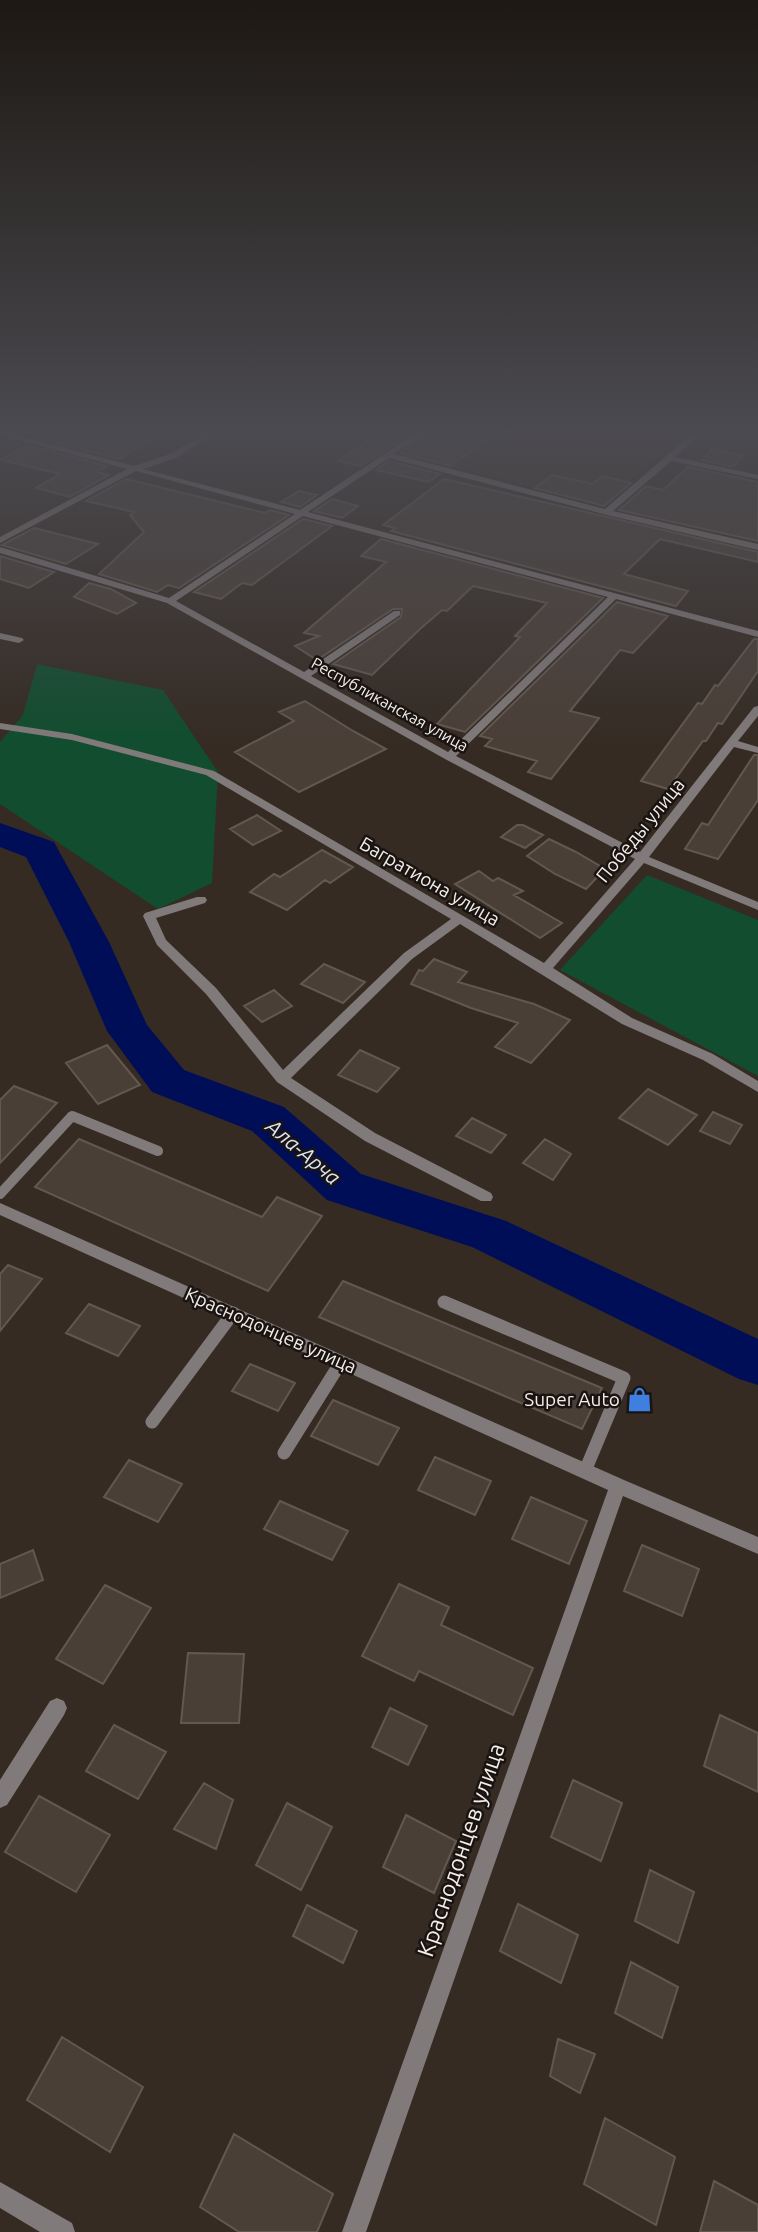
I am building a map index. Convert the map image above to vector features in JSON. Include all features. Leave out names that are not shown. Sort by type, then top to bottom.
[{"type":"street","points":[[170,601],[263,537]]},
{"type":"street","points":[[393,537],[758,634]]},
{"type":"street","points":[[716,537],[758,547]]},
{"type":"street","name":"Республиканская улица","points":[[0,550],[170,601],[449,757],[642,858],[758,906]]},
{"type":"street","points":[[449,757],[613,597]]},
{"type":"street","points":[[304,676],[397,613]]},
{"type":"street","points":[[0,636],[19,640]]},
{"type":"street","name":"Победы улица","points":[[545,969],[642,858],[758,709]]},
{"type":"street","name":"Багратиона улица","points":[[0,726],[72,737],[210,773],[545,969],[627,1021],[708,1057],[758,1087]]},
{"type":"street","points":[[733,743],[758,750]]},
{"type":"street","points":[[201,900],[149,916],[161,942],[211,991],[282,1079],[370,1137],[486,1197]]},
{"type":"street","points":[[282,1079],[408,956],[459,919]]},
{"type":"street","name":"Краснодонцев улица","points":[[0,1209],[758,1546]]},
{"type":"street","name":"Краснодонцев улица","points":[[354,2232],[618,1486]]},
{"type":"street","points":[[0,1798],[57,1708]]},
{"type":"street","points":[[0,2194],[63,2232]]},
{"type":"lane","points":[[0,1195],[72,1116],[158,1151]]},
{"type":"lane","points":[[444,1302],[624,1378],[585,1471]]},
{"type":"lane","points":[[152,1422],[233,1313]]},
{"type":"lane","points":[[284,1453],[341,1362]]},
{"type":"green space","points":[[37,664],[163,690],[218,772],[212,883],[158,909],[0,804],[0,742],[23,715]]},
{"type":"green space","points":[[647,875],[758,920],[758,1076],[560,970]]},
{"type":"building","points":[[17,537],[71,537],[98,544],[66,564],[2,545]]},
{"type":"building","points":[[138,537],[256,537],[179,588],[168,585],[157,592],[99,574]]},
{"type":"building","points":[[276,537],[317,537],[252,585],[242,583],[221,599],[194,592]]},
{"type":"building","points":[[414,537],[694,537],[758,552],[758,562],[660,539],[624,574],[688,591],[676,606]]},
{"type":"building","points":[[741,537],[758,537],[758,541]]},
{"type":"building","points":[[381,539],[603,598],[465,732],[437,724],[520,637],[515,636],[547,603],[473,586],[447,611],[442,610],[420,629],[372,675],[333,664],[401,617],[402,609],[393,609],[317,660],[295,646],[319,636],[304,633],[386,562],[361,556]]},
{"type":"building","points":[[0,556],[54,572],[29,588],[0,579]]},
{"type":"building","points":[[89,583],[111,589],[136,603],[117,614],[74,597]]},
{"type":"building","points":[[617,602],[668,616],[633,653],[620,650],[570,711],[599,718],[551,779],[528,772],[537,761],[485,746],[492,739],[480,736]]},
{"type":"building","points":[[754,639],[758,639],[758,671],[722,724],[718,723],[706,741],[703,741],[668,789],[641,781],[698,703],[702,704],[715,685],[718,686]]},
{"type":"building","points":[[305,701],[386,749],[299,792],[235,752],[294,721],[279,712]]},
{"type":"building","points":[[754,755],[758,755],[758,800],[718,859],[685,849],[702,823],[708,825]]},
{"type":"building","points":[[257,815],[281,831],[253,845],[230,829]]},
{"type":"building","points":[[517,825],[523,825],[543,835],[525,848],[501,837]]},
{"type":"building","points":[[549,839],[605,869],[586,889],[555,874],[527,856]]},
{"type":"building","points":[[322,850],[353,867],[330,883],[325,880],[287,910],[250,892],[274,874],[280,877]]},
{"type":"building","points":[[479,871],[493,881],[498,878],[523,891],[514,895],[562,923],[540,938],[455,884]]},
{"type":"building","points":[[434,959],[467,972],[458,982],[534,1004],[570,1020],[531,1063],[495,1047],[518,1023],[411,984],[419,970],[423,971]]},
{"type":"building","points":[[324,964],[365,982],[343,1003],[301,984]]},
{"type":"building","points":[[274,990],[292,1006],[262,1022],[244,1006]]},
{"type":"building","points":[[107,1045],[140,1085],[98,1104],[66,1063]]},
{"type":"building","points":[[360,1050],[399,1068],[377,1092],[338,1075]]},
{"type":"building","points":[[14,1086],[57,1103],[0,1163],[0,1100]]},
{"type":"building","points":[[648,1089],[697,1115],[668,1145],[619,1118]]},
{"type":"building","points":[[713,1112],[742,1125],[730,1144],[700,1131]]},
{"type":"building","points":[[472,1118],[506,1135],[491,1153],[456,1136]]},
{"type":"building","points":[[79,1139],[262,1217],[277,1197],[322,1216],[268,1291],[35,1187]]},
{"type":"building","points":[[545,1139],[571,1154],[553,1180],[523,1163]]},
{"type":"building","points":[[8,1265],[42,1279],[0,1331],[0,1274]]},
{"type":"building","points":[[343,1281],[602,1388],[582,1429],[319,1317]]},
{"type":"building","points":[[89,1304],[140,1326],[118,1356],[66,1333]]},
{"type":"building","points":[[250,1364],[295,1383],[278,1411],[232,1391]]},
{"type":"building","points":[[333,1400],[399,1428],[378,1465],[311,1436]]},
{"type":"building","points":[[435,1457],[491,1481],[475,1515],[418,1490]]},
{"type":"building","points":[[129,1460],[182,1484],[158,1522],[104,1497]]},
{"type":"building","points":[[531,1497],[587,1521],[569,1564],[512,1539]]},
{"type":"building","points":[[280,1501],[348,1531],[332,1560],[264,1529]]},
{"type":"building","points":[[642,1545],[699,1569],[682,1616],[624,1591]]},
{"type":"building","points":[[33,1550],[43,1580],[0,1598],[0,1564]]},
{"type":"building","points":[[399,1584],[449,1607],[441,1625],[533,1668],[513,1715],[419,1671],[414,1681],[362,1656]]},
{"type":"building","points":[[105,1585],[151,1608],[103,1684],[56,1659]]},
{"type":"building","points":[[188,1653],[244,1654],[239,1723],[181,1723]]},
{"type":"building","points":[[390,1708],[427,1726],[408,1765],[372,1747]]},
{"type":"building","points":[[720,1715],[758,1733],[758,1792],[704,1766]]},
{"type":"building","points":[[114,1725],[166,1752],[138,1799],[86,1771]]},
{"type":"building","points":[[573,1780],[622,1803],[601,1861],[551,1837]]},
{"type":"building","points":[[204,1783],[233,1800],[216,1849],[174,1829]]},
{"type":"building","points":[[39,1796],[110,1835],[76,1892],[5,1852]]},
{"type":"building","points":[[287,1803],[332,1827],[301,1890],[256,1865]]},
{"type":"building","points":[[406,1815],[456,1841],[434,1893],[383,1867]]},
{"type":"building","points":[[650,1870],[694,1892],[678,1943],[635,1921]]},
{"type":"building","points":[[518,1904],[578,1935],[561,1983],[500,1951]]},
{"type":"building","points":[[307,1905],[357,1931],[343,1963],[293,1936]]},
{"type":"building","points":[[631,1962],[678,1987],[662,2038],[615,2013]]},
{"type":"building","points":[[62,2037],[143,2087],[110,2152],[27,2100]]},
{"type":"building","points":[[558,2039],[595,2054],[580,2093],[550,2076]]},
{"type":"building","points":[[605,2118],[675,2157],[656,2225],[584,2184]]},
{"type":"building","points":[[234,2134],[333,2194],[317,2232],[239,2232],[200,2207]]},
{"type":"building","points":[[714,2181],[758,2205],[758,2232],[700,2232]]},
{"type":"waterway","name":"Ала-Арча","points":[[0,834],[41,850],[89,942],[128,1031],[168,1081],[268,1119],[344,1187],[489,1234],[758,1363]]},
{"type":"place","name":"Super Auto","points":[[640,1399]]}]
